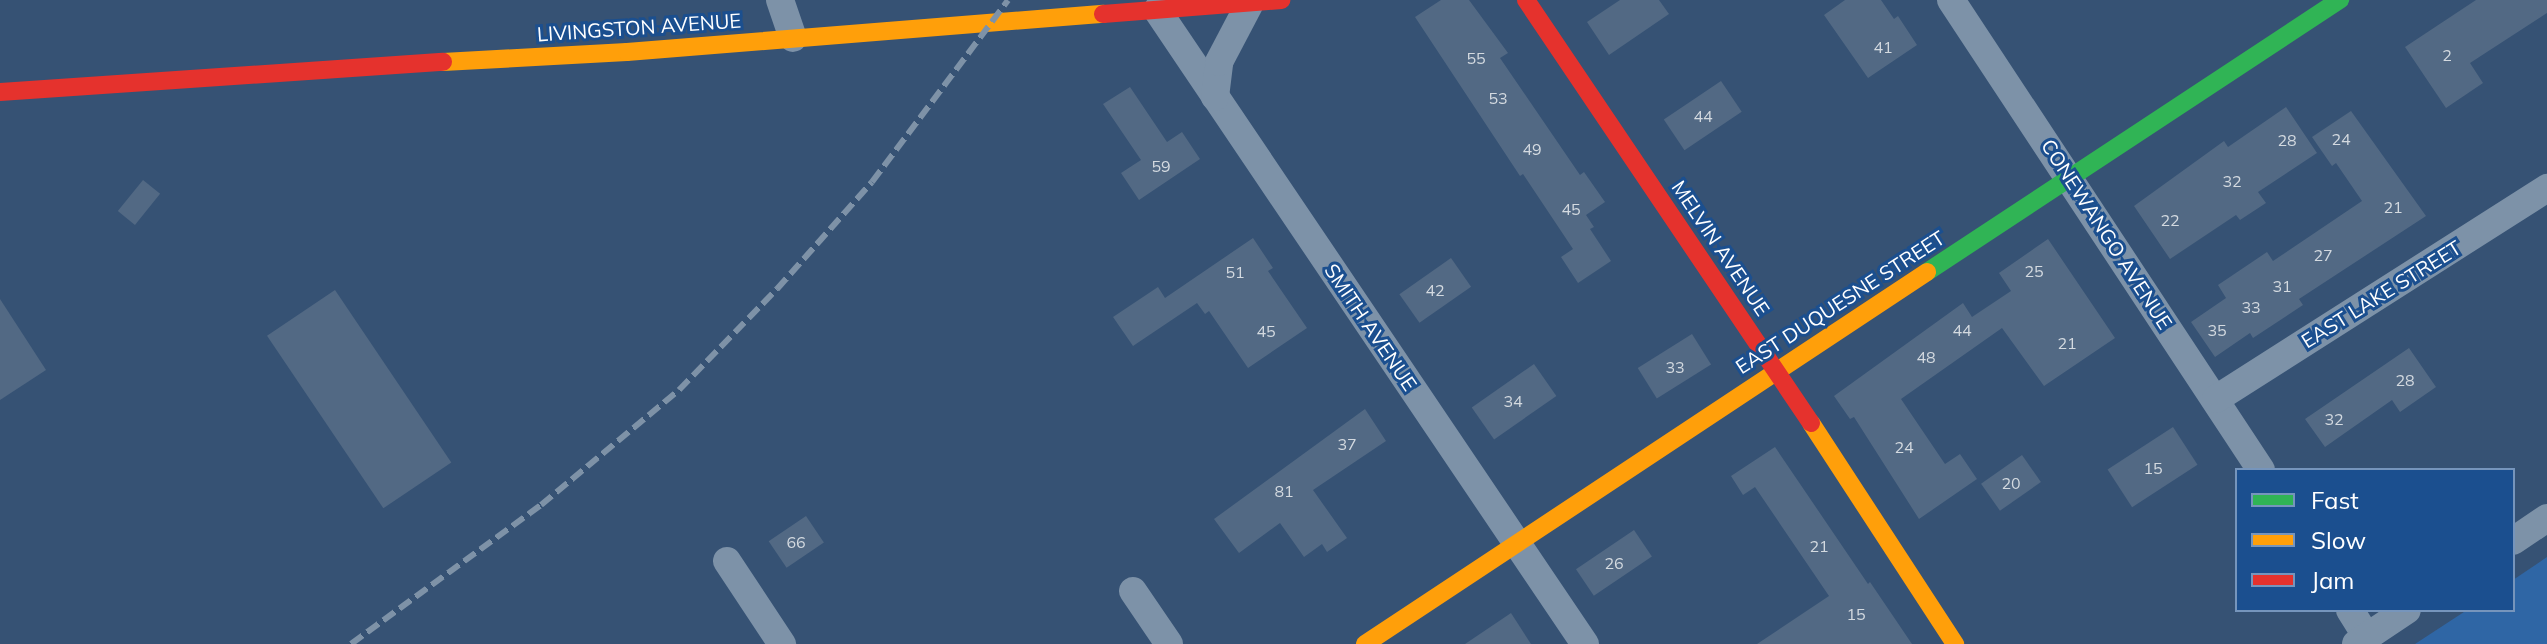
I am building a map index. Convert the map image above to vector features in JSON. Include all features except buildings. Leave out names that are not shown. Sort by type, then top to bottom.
[{"type":"street","points":[[780,0],[793,38]]},
{"type":"street","name":"LIVINGSTON AVENUE","points":[[0,92],[793,38],[1281,0]]},
{"type":"street","name":"MELVIN AVENUE","points":[[1526,0],[1776,369],[1955,644]]},
{"type":"street","name":"CONEWANGO AVENUE","points":[[1951,0],[2072,179],[2260,468]]},
{"type":"street","name":"EAST DUQUESNE STREET","points":[[1365,644],[1776,369],[2072,179],[2340,0]]},
{"type":"street","points":[[1215,97],[1219,62],[1250,3]]},
{"type":"street","name":"SMITH AVENUE","points":[[1157,10],[1585,644]]},
{"type":"street","name":"EAST LAKE STREET","points":[[2216,399],[2547,188]]},
{"type":"street","points":[[727,561],[782,644]]},
{"type":"street","points":[[1133,591],[1169,644]]},
{"type":"street","points":[[2351,612],[2361,640],[2404,612]]},
{"type":"shaded area","points":[[2547,557],[2547,644],[2415,644],[2464,612],[2515,612],[2515,579]]},
{"type":"railway","points":[[351,644],[541,505],[679,390],[777,289],[872,182],[1008,0]]},
{"type":"traffic: fast","points":[[1927,272],[2340,0]]},
{"type":"traffic: slow","points":[[443,62],[627,52],[1103,14]]},
{"type":"traffic: slow","points":[[1365,644],[1927,272]]},
{"type":"traffic: slow","points":[[1811,423],[1955,644]]},
{"type":"traffic: jam","points":[[1103,14],[1281,0]]},
{"type":"traffic: jam","points":[[1526,0],[1811,423]]},
{"type":"traffic: jam","points":[[0,92],[443,62]]}]
